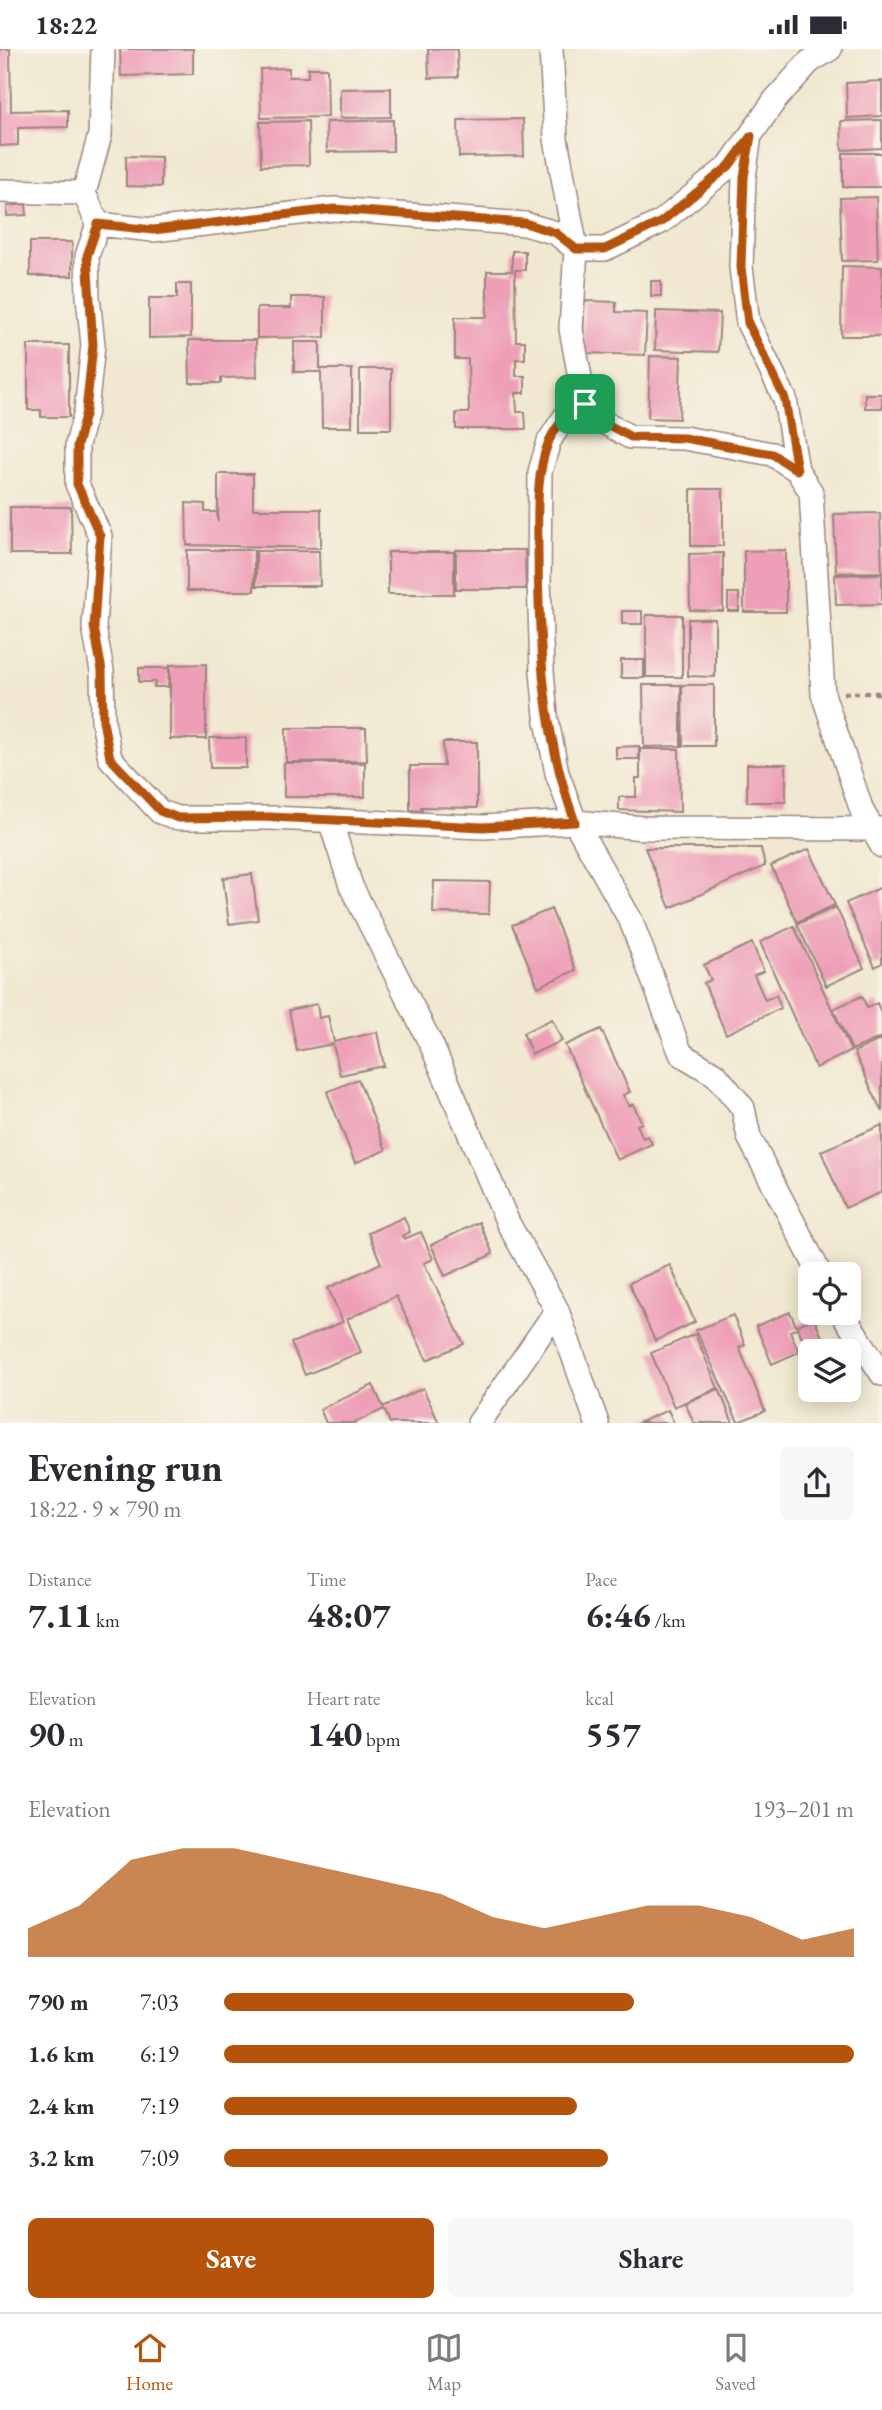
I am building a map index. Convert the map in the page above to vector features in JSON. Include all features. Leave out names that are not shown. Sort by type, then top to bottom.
[{"type":"street","points":[[103,49],[100,135],[84,193],[98,224],[87,256],[93,345],[86,411],[77,446],[77,484],[100,536],[94,627],[102,671],[103,721],[110,758],[160,811],[178,818],[330,820],[483,827],[575,822],[644,828],[879,834]]},
{"type":"street","points":[[551,49],[556,139],[576,249],[571,329],[585,404],[605,423],[631,437],[684,438],[772,454],[797,470]]},
{"type":"street","points":[[98,224],[153,230],[334,209],[525,223],[556,233],[576,249],[605,249],[661,222],[729,166],[784,91],[809,62],[823,51]]},
{"type":"street","points":[[751,136],[744,177],[741,267],[748,323],[785,399],[797,470],[811,492],[823,694],[862,811],[879,834]]},
{"type":"street","points":[[0,191],[84,193]]},
{"type":"street","points":[[585,404],[566,415],[549,441],[540,472],[538,516],[546,716],[557,773],[575,822],[631,921],[681,1053],[716,1075],[743,1108],[749,1137],[814,1262]]},
{"type":"street","points":[[330,820],[351,885],[432,1046],[508,1223],[557,1310],[597,1423]]},
{"type":"street","points":[[480,1423],[557,1310]]},
{"type":"street","points":[[850,1325],[882,1374]]},
{"type":"path","points":[[823,694],[882,693]]},
{"type":"building","points":[[0,49],[10,49],[11,111],[68,110],[68,127],[18,128],[18,145],[0,146]]},
{"type":"building","points":[[120,49],[193,49],[193,74],[121,76]]},
{"type":"building","points":[[428,49],[457,49],[458,77],[429,78]]},
{"type":"building","points":[[289,68],[289,77],[308,77],[308,68],[327,68],[328,117],[261,118],[260,69]]},
{"type":"building","points":[[882,81],[882,116],[847,118],[846,83]]},
{"type":"building","points":[[391,88],[391,117],[340,118],[340,89]]},
{"type":"building","points":[[523,119],[524,156],[459,157],[458,120]]},
{"type":"building","points":[[393,120],[393,151],[327,152],[326,122]]},
{"type":"building","points":[[882,120],[882,148],[842,150],[841,121]]},
{"type":"building","points":[[308,121],[309,165],[261,166],[260,122]]},
{"type":"building","points":[[843,153],[882,153],[882,187],[843,187]]},
{"type":"building","points":[[126,156],[161,157],[161,187],[126,186]]},
{"type":"building","points":[[876,197],[878,260],[842,261],[840,198]]},
{"type":"building","points":[[26,204],[27,215],[7,216],[7,206]]},
{"type":"building","points":[[30,242],[72,242],[72,276],[30,276]]},
{"type":"building","points":[[512,251],[525,251],[525,270],[515,270],[516,341],[525,341],[525,359],[516,359],[516,376],[525,376],[525,393],[516,393],[517,412],[525,412],[526,429],[456,429],[456,413],[469,413],[468,359],[455,359],[455,317],[487,317],[487,271],[512,271]]},
{"type":"building","points":[[842,266],[882,267],[882,336],[841,336]]},
{"type":"building","points":[[651,281],[661,281],[661,296],[651,296]]},
{"type":"building","points":[[177,284],[191,284],[191,337],[149,338],[149,298],[177,298]]},
{"type":"building","points":[[291,297],[325,297],[325,337],[257,338],[257,308],[291,308]]},
{"type":"building","points":[[584,301],[616,302],[616,312],[647,313],[645,355],[583,353]]},
{"type":"building","points":[[656,311],[720,313],[718,352],[655,350]]},
{"type":"building","points":[[189,340],[256,340],[257,377],[221,378],[221,383],[190,383]]},
{"type":"building","points":[[294,342],[320,342],[320,369],[352,369],[352,427],[322,427],[321,372],[294,372]]},
{"type":"building","points":[[28,345],[69,345],[69,417],[41,417],[41,410],[28,410]]},
{"type":"building","points":[[650,356],[681,357],[679,419],[648,418]]},
{"type":"building","points":[[360,369],[391,369],[391,429],[360,429]]},
{"type":"building","points":[[865,394],[882,394],[882,408],[865,408]]},
{"type":"building","points":[[218,474],[253,474],[253,509],[321,509],[321,548],[187,545],[186,503],[205,504],[205,512],[217,512],[218,522]]},
{"type":"building","points":[[691,489],[723,489],[723,546],[691,546]]},
{"type":"building","points":[[10,507],[71,507],[72,554],[10,554]]},
{"type":"building","points":[[880,513],[882,572],[836,573],[834,514]]},
{"type":"building","points":[[187,550],[254,550],[254,591],[187,591]]},
{"type":"building","points":[[456,550],[525,550],[526,589],[456,589]]},
{"type":"building","points":[[786,550],[786,612],[744,612],[744,551]]},
{"type":"building","points":[[256,551],[319,551],[320,586],[256,586]]},
{"type":"building","points":[[388,552],[454,552],[454,594],[388,594]]},
{"type":"building","points":[[723,553],[723,611],[690,610],[689,554]]},
{"type":"building","points":[[882,574],[882,604],[836,605],[835,575]]},
{"type":"building","points":[[728,593],[739,593],[739,611],[728,611]]},
{"type":"building","points":[[622,611],[642,611],[642,624],[622,624]]},
{"type":"building","points":[[646,615],[682,615],[682,677],[646,677]]},
{"type":"building","points":[[688,619],[715,619],[715,677],[688,676]]},
{"type":"building","points":[[621,660],[644,660],[644,678],[621,678]]},
{"type":"building","points":[[206,664],[206,739],[170,739],[170,665]]},
{"type":"building","points":[[139,668],[169,668],[168,687],[154,687],[155,682],[139,682]]},
{"type":"building","points":[[643,685],[681,685],[681,746],[644,747]]},
{"type":"building","points":[[682,685],[714,685],[714,746],[683,746]]},
{"type":"building","points":[[286,728],[366,728],[367,761],[286,762]]},
{"type":"building","points":[[209,738],[246,738],[246,768],[210,768]]},
{"type":"building","points":[[443,742],[477,742],[477,808],[421,807],[422,811],[410,810],[410,766],[444,766]]},
{"type":"building","points":[[639,746],[639,759],[616,759],[616,747]]},
{"type":"building","points":[[640,749],[679,749],[680,812],[619,810],[619,797],[636,797],[636,778],[640,778]]},
{"type":"building","points":[[284,763],[365,763],[365,797],[284,797]]},
{"type":"building","points":[[747,764],[786,764],[786,802],[747,802]]},
{"type":"building","points":[[645,848],[761,848],[765,866],[670,908]]},
{"type":"building","points":[[809,849],[835,905],[797,922],[771,866]]},
{"type":"building","points":[[252,874],[258,920],[229,924],[223,878]]},
{"type":"building","points":[[434,881],[490,882],[489,914],[433,913]]},
{"type":"building","points":[[882,887],[882,963],[875,967],[846,903]]},
{"type":"building","points":[[836,907],[864,968],[826,986],[797,924]]},
{"type":"building","points":[[551,909],[576,970],[538,987],[512,925]]},
{"type":"building","points":[[794,926],[851,1051],[816,1068],[760,942]]},
{"type":"building","points":[[752,943],[764,971],[754,975],[765,1000],[776,995],[781,1008],[726,1034],[704,983],[711,980],[704,965]]},
{"type":"building","points":[[862,996],[867,1008],[877,1003],[882,1015],[882,1037],[852,1050],[833,1009]]},
{"type":"building","points":[[317,1004],[319,1018],[328,1016],[334,1042],[377,1032],[384,1066],[340,1075],[333,1044],[297,1051],[289,1010]]},
{"type":"building","points":[[552,1019],[562,1041],[532,1054],[523,1033]]},
{"type":"building","points":[[601,1029],[630,1092],[623,1095],[629,1106],[633,1104],[642,1123],[637,1125],[643,1138],[648,1136],[652,1144],[617,1160],[565,1045]]},
{"type":"building","points":[[882,1039],[882,1112],[854,1052]]},
{"type":"building","points":[[358,1079],[386,1150],[355,1163],[327,1092]]},
{"type":"building","points":[[882,1125],[882,1192],[845,1208],[821,1151]]},
{"type":"building","points":[[404,1217],[410,1232],[402,1236],[404,1239],[421,1232],[433,1259],[424,1263],[464,1344],[427,1360],[396,1296],[347,1319],[361,1352],[305,1375],[291,1343],[343,1322],[328,1288],[381,1263],[368,1233]]},
{"type":"building","points":[[479,1222],[493,1254],[445,1276],[431,1245]]},
{"type":"building","points":[[670,1265],[695,1322],[655,1341],[629,1283]]},
{"type":"building","points":[[790,1312],[796,1326],[817,1325],[823,1339],[802,1339],[798,1328],[790,1331],[798,1352],[772,1364],[756,1326]]},
{"type":"building","points":[[733,1315],[745,1345],[739,1347],[765,1411],[738,1422],[696,1330]]},
{"type":"building","points":[[695,1334],[718,1388],[674,1407],[651,1353]]},
{"type":"building","points":[[373,1385],[383,1407],[423,1388],[439,1423],[390,1423],[384,1409],[354,1423],[326,1423],[320,1409]]},
{"type":"building","points":[[719,1389],[733,1423],[694,1423],[685,1403]]},
{"type":"building","points":[[668,1410],[674,1423],[638,1423]]},
{"type":"route","points":[[751,136],[744,177],[741,267],[748,323],[785,399],[797,470],[772,454],[684,438],[631,437],[605,423],[585,404],[566,415],[549,441],[540,472],[538,516],[542,671],[546,716],[557,773],[575,822],[483,827],[270,817],[178,818],[160,811],[110,758],[103,721],[102,671],[94,627],[100,536],[77,484],[77,446],[91,383],[93,345],[87,256],[98,224],[153,230],[334,209],[525,223],[556,233],[576,249],[605,249],[661,222],[729,166],[751,136]]}]
